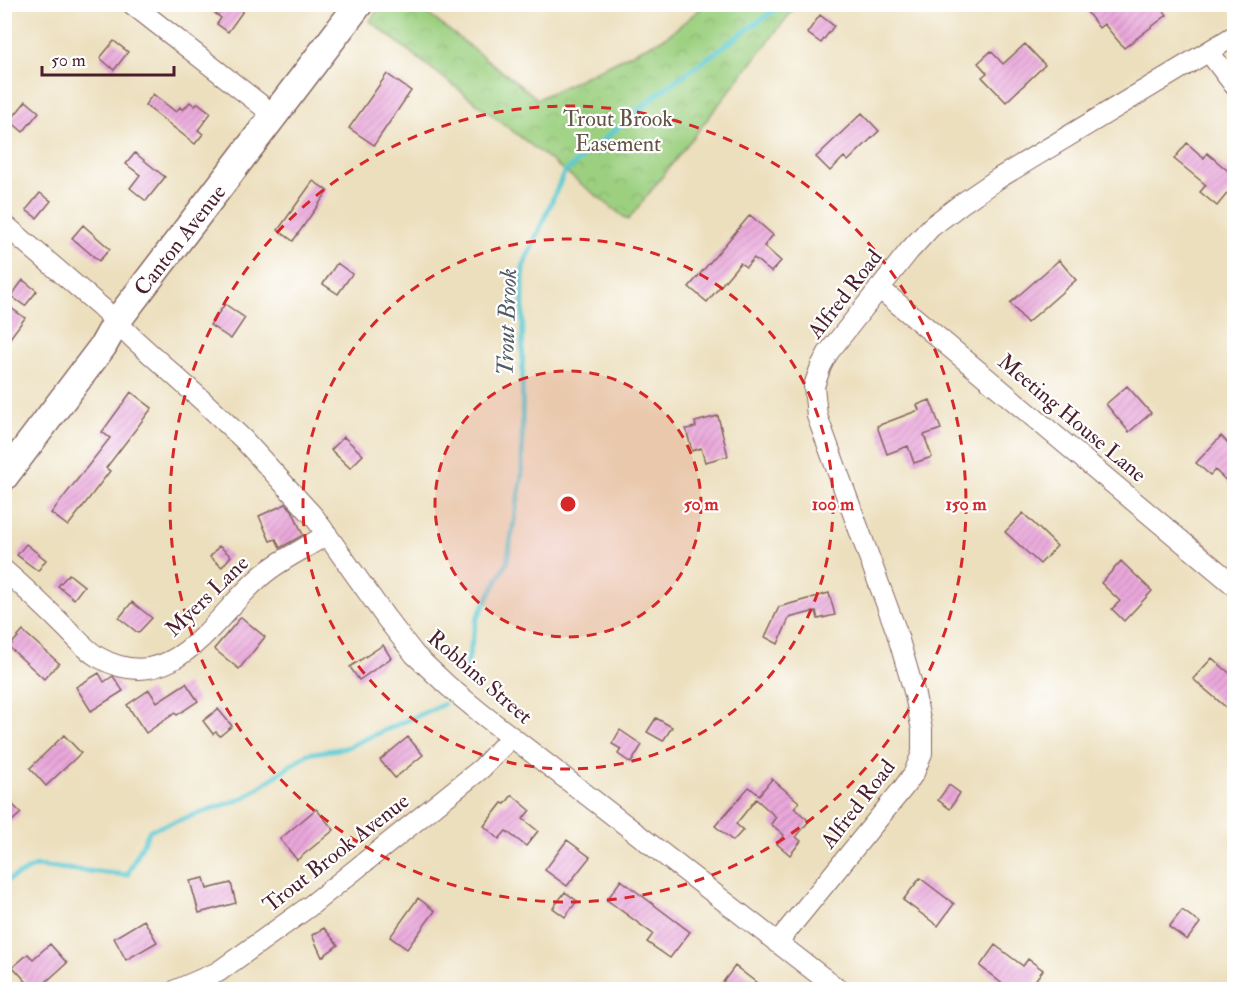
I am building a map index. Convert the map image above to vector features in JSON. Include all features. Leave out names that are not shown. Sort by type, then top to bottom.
[{"type":"main road","name":"Canton Avenue","points":[[4,477],[103,346],[117,321],[358,4]]},
{"type":"street","points":[[132,4],[275,116]]},
{"type":"street","name":"Alfred Road","points":[[777,943],[904,788],[914,773],[922,753],[920,717],[910,674],[896,630],[820,427],[814,396],[817,375],[828,353],[920,239],[961,204],[999,178],[1234,36]]},
{"type":"street","points":[[1209,52],[1234,85]]},
{"type":"street","name":"Robbins Street","points":[[4,224],[117,321],[136,342],[237,433],[285,483],[327,534],[386,618],[415,654],[465,700],[839,990]]},
{"type":"street","name":"Meeting House Lane","points":[[879,288],[1234,585]]},
{"type":"street","name":"Myers Lane","points":[[4,570],[96,656],[114,664],[146,668],[167,663],[188,651],[259,578],[279,562],[327,534]]},
{"type":"street","name":"Trout Brook Avenue","points":[[180,989],[218,972],[302,912],[483,768],[511,736]]},
{"type":"green space","name":"Trout Brook Easement","points":[[382,4],[416,5],[538,99],[666,37],[705,5],[797,5],[628,220],[370,21]]},
{"type":"building","points":[[202,4],[248,4],[228,32],[217,24],[221,18]]},
{"type":"building","points":[[1081,4],[1159,4],[1167,15],[1124,48],[1104,24],[1099,28]]},
{"type":"building","points":[[820,15],[834,26],[821,43],[807,33]]},
{"type":"building","points":[[114,41],[128,52],[114,70],[100,58]]},
{"type":"building","points":[[1025,44],[1045,65],[1006,102],[982,77],[987,73],[978,63],[991,51],[1003,64]]},
{"type":"building","points":[[387,74],[411,91],[374,145],[349,128]]},
{"type":"building","points":[[153,94],[176,112],[180,107],[183,110],[190,102],[195,106],[198,103],[211,113],[198,130],[203,134],[195,144],[145,105]]},
{"type":"building","points":[[26,101],[39,112],[23,132],[10,121]]},
{"type":"building","points":[[862,113],[879,131],[848,161],[844,157],[830,171],[816,157]]},
{"type":"building","points":[[1187,143],[1204,158],[1207,153],[1234,176],[1234,185],[1217,206],[1200,192],[1206,185],[1174,159]]},
{"type":"building","points":[[135,153],[165,177],[146,201],[130,188],[140,175],[126,164]]},
{"type":"building","points":[[313,181],[328,191],[293,241],[278,230]]},
{"type":"building","points":[[40,193],[51,201],[37,218],[26,210]]},
{"type":"building","points":[[750,215],[773,235],[764,246],[781,261],[771,272],[754,258],[746,267],[740,263],[707,302],[689,287]]},
{"type":"building","points":[[83,225],[110,249],[99,261],[72,238]]},
{"type":"building","points":[[1059,260],[1076,280],[1027,323],[1010,303]]},
{"type":"building","points":[[337,263],[352,274],[338,294],[323,284]]},
{"type":"building","points":[[23,280],[37,291],[25,306],[11,296]]},
{"type":"building","points":[[4,303],[25,318],[4,346]]},
{"type":"building","points":[[225,304],[245,318],[231,339],[210,325]]},
{"type":"building","points":[[1127,386],[1151,413],[1129,432],[1106,404]]},
{"type":"building","points":[[131,392],[152,408],[106,468],[110,471],[68,526],[51,513],[110,438],[102,432]]},
{"type":"building","points":[[930,400],[941,429],[924,435],[932,457],[914,463],[908,446],[887,454],[877,426],[919,410],[917,405]]},
{"type":"building","points":[[718,416],[728,456],[705,462],[701,448],[692,451],[686,429],[696,427],[695,422]]},
{"type":"building","points":[[1221,436],[1234,449],[1234,488],[1215,470],[1210,475],[1196,463]]},
{"type":"building","points":[[344,437],[363,455],[350,468],[331,450]]},
{"type":"building","points":[[286,504],[292,510],[303,535],[280,548],[276,539],[270,541],[259,516]]},
{"type":"building","points":[[1023,513],[1057,546],[1040,564],[1005,532]]},
{"type":"building","points":[[26,544],[46,560],[38,571],[17,555]]},
{"type":"building","points":[[219,546],[231,556],[222,567],[210,557]]},
{"type":"building","points":[[1121,561],[1152,591],[1124,621],[1112,609],[1120,601],[1101,583]]},
{"type":"building","points":[[69,574],[84,586],[74,599],[58,586]]},
{"type":"building","points":[[829,593],[835,615],[818,619],[816,611],[789,618],[778,644],[765,637],[779,607]]},
{"type":"building","points":[[132,602],[152,618],[138,633],[119,618]]},
{"type":"building","points":[[241,617],[265,637],[239,669],[214,649]]},
{"type":"building","points":[[23,631],[59,663],[44,679],[9,647]]},
{"type":"building","points":[[383,645],[391,658],[359,680],[350,667]]},
{"type":"building","points":[[1212,658],[1234,677],[1234,714],[1193,679]]},
{"type":"building","points":[[99,673],[104,682],[113,676],[123,691],[91,711],[76,687]]},
{"type":"building","points":[[186,683],[198,701],[177,715],[175,713],[146,733],[127,705],[149,690],[157,702]]},
{"type":"building","points":[[218,709],[232,726],[220,736],[216,732],[213,734],[203,721]]},
{"type":"building","points":[[656,718],[672,727],[663,741],[647,732]]},
{"type":"building","points":[[620,730],[642,745],[631,763],[618,754],[621,749],[612,744]]},
{"type":"building","points":[[64,735],[81,753],[46,786],[30,768]]},
{"type":"building","points":[[408,737],[423,755],[395,778],[380,760]]},
{"type":"building","points":[[772,779],[799,802],[794,808],[809,821],[796,837],[801,841],[790,855],[777,844],[784,835],[771,824],[776,817],[756,799],[736,824],[743,830],[733,841],[715,826],[749,787],[759,795]]},
{"type":"building","points":[[949,785],[960,793],[950,809],[938,800]]},
{"type":"building","points":[[512,795],[530,810],[523,819],[538,831],[526,846],[506,831],[499,839],[484,826],[502,803],[505,804]]},
{"type":"building","points":[[4,796],[21,813],[4,828]]},
{"type":"building","points":[[316,809],[334,830],[297,860],[280,839]]},
{"type":"building","points":[[567,840],[590,857],[567,886],[545,870]]},
{"type":"building","points":[[204,878],[207,889],[231,883],[236,903],[199,913],[190,881]]},
{"type":"building","points":[[920,878],[954,904],[938,926],[903,900]]},
{"type":"building","points":[[621,880],[690,932],[670,958],[647,942],[653,934],[607,900]]},
{"type":"building","points":[[565,892],[577,901],[565,917],[553,908]]},
{"type":"building","points":[[418,898],[435,911],[407,949],[390,937]]},
{"type":"building","points":[[1182,910],[1200,923],[1187,940],[1169,927]]},
{"type":"building","points":[[144,920],[157,942],[126,960],[114,938]]},
{"type":"building","points":[[324,928],[338,945],[322,957],[312,935]]},
{"type":"building","points":[[50,944],[67,963],[37,990],[34,990],[13,967],[28,954],[33,959]]},
{"type":"building","points":[[995,945],[1023,966],[1028,959],[1043,970],[1028,990],[1010,990],[980,966]]},
{"type":"building","points":[[735,966],[766,990],[717,990]]},
{"type":"waterway","name":"Trout Brook","points":[[465,674],[477,618],[507,562],[522,475],[523,267],[564,173],[660,92],[783,4]]},
{"type":"waterway","name":"Trout Brook","points":[[4,882],[36,866],[127,875],[150,830],[244,798],[307,754],[345,748],[444,704]]}]
